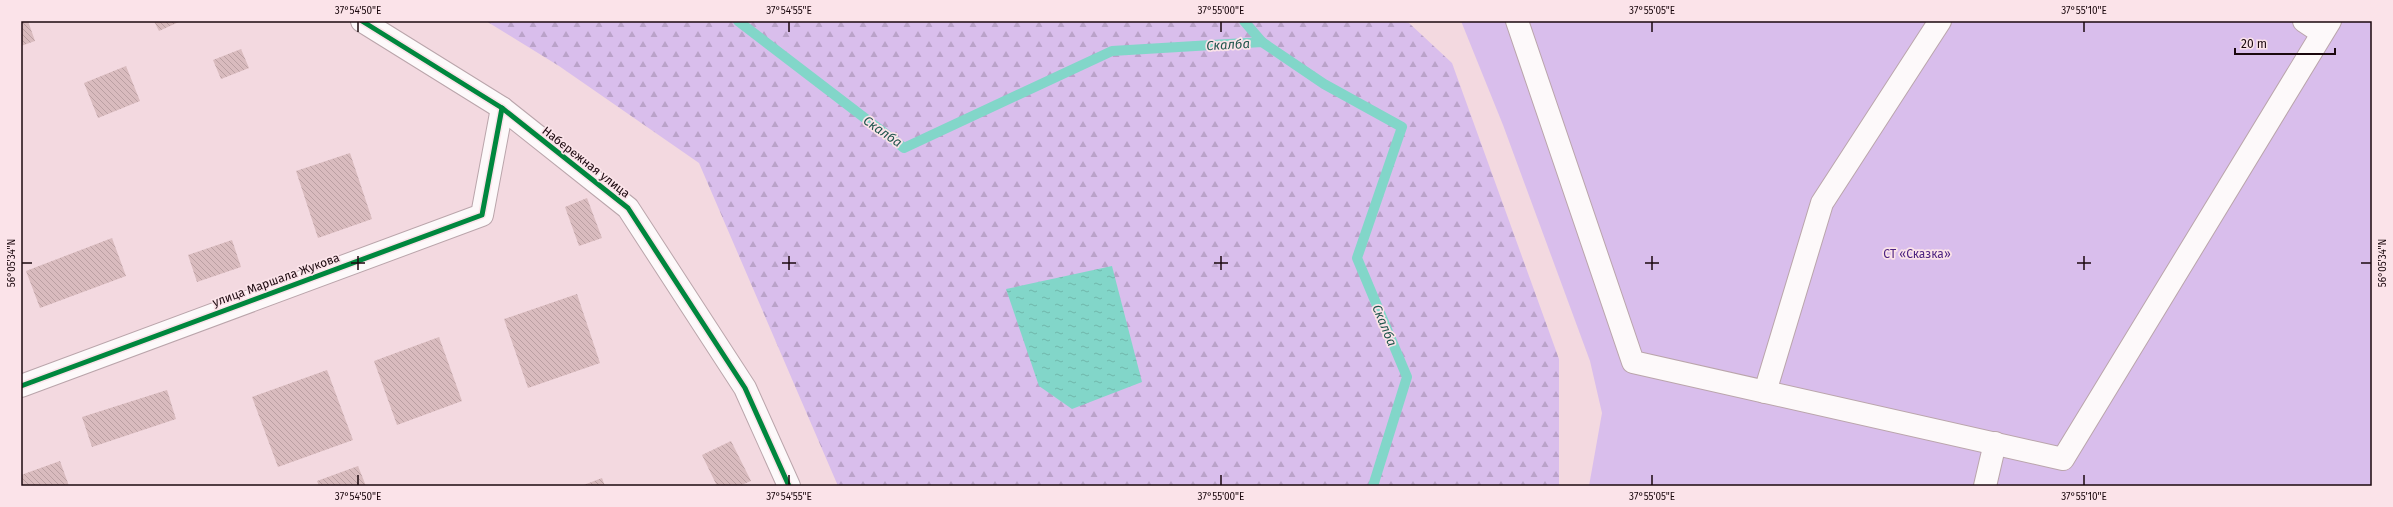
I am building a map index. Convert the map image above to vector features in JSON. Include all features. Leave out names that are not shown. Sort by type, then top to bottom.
[{"type":"street","name":"Набережная улица","points":[[362,21],[502,108],[628,208],[745,388],[790,486]]},
{"type":"street","points":[[1517,21],[1632,362],[2063,459],[2326,27],[2304,21]]},
{"type":"street","points":[[1765,392],[1822,203],[1940,21]]},
{"type":"street","name":"улица Маршала Жукова","points":[[21,386],[482,215],[502,108]]},
{"type":"street","points":[[1985,486],[1995,443]]},
{"type":"green space","points":[[486,21],[1401,21],[1409,23],[1452,63],[1559,359],[1559,486],[838,486],[699,163],[559,66]]},
{"type":"green space","name":"СТ «Сказка»","points":[[1461,21],[2372,21],[2372,486],[1589,486],[1602,413],[1590,361],[1503,125]]},
{"type":"water","points":[[1112,266],[1142,382],[1072,409],[1039,386],[1006,289]]},
{"type":"building","points":[[21,21],[28,21],[35,41],[21,46]]},
{"type":"building","points":[[154,21],[181,21],[159,31]]},
{"type":"building","points":[[241,49],[249,68],[221,79],[213,60]]},
{"type":"building","points":[[126,66],[140,101],[98,118],[84,83]]},
{"type":"building","points":[[350,153],[372,219],[318,238],[296,171]]},
{"type":"building","points":[[587,198],[602,238],[579,246],[565,207]]},
{"type":"building","points":[[112,238],[126,276],[40,308],[26,271]]},
{"type":"building","points":[[232,240],[241,267],[197,282],[188,255]]},
{"type":"building","points":[[577,294],[600,363],[528,388],[504,319]]},
{"type":"building","points":[[439,337],[462,401],[397,425],[374,361]]},
{"type":"building","points":[[327,370],[353,440],[278,467],[252,397]]},
{"type":"building","points":[[167,390],[176,419],[92,447],[82,417]]},
{"type":"building","points":[[731,441],[751,481],[739,486],[717,486],[702,455]]},
{"type":"building","points":[[60,461],[69,486],[21,486],[21,475]]},
{"type":"building","points":[[358,466],[366,486],[319,486],[317,481]]},
{"type":"building","points":[[602,478],[605,486],[581,486]]},
{"type":"waterway","name":"Скалба","points":[[738,21],[904,148],[1112,51],[1262,42],[1324,84],[1402,127],[1357,258],[1407,377],[1373,486]]},
{"type":"waterway","points":[[1244,21],[1262,42]]},
{"type":"cycle path","points":[[362,21],[502,108],[628,208],[745,388],[789,486]]},
{"type":"cycle path","points":[[21,386],[482,215],[502,108]]}]
